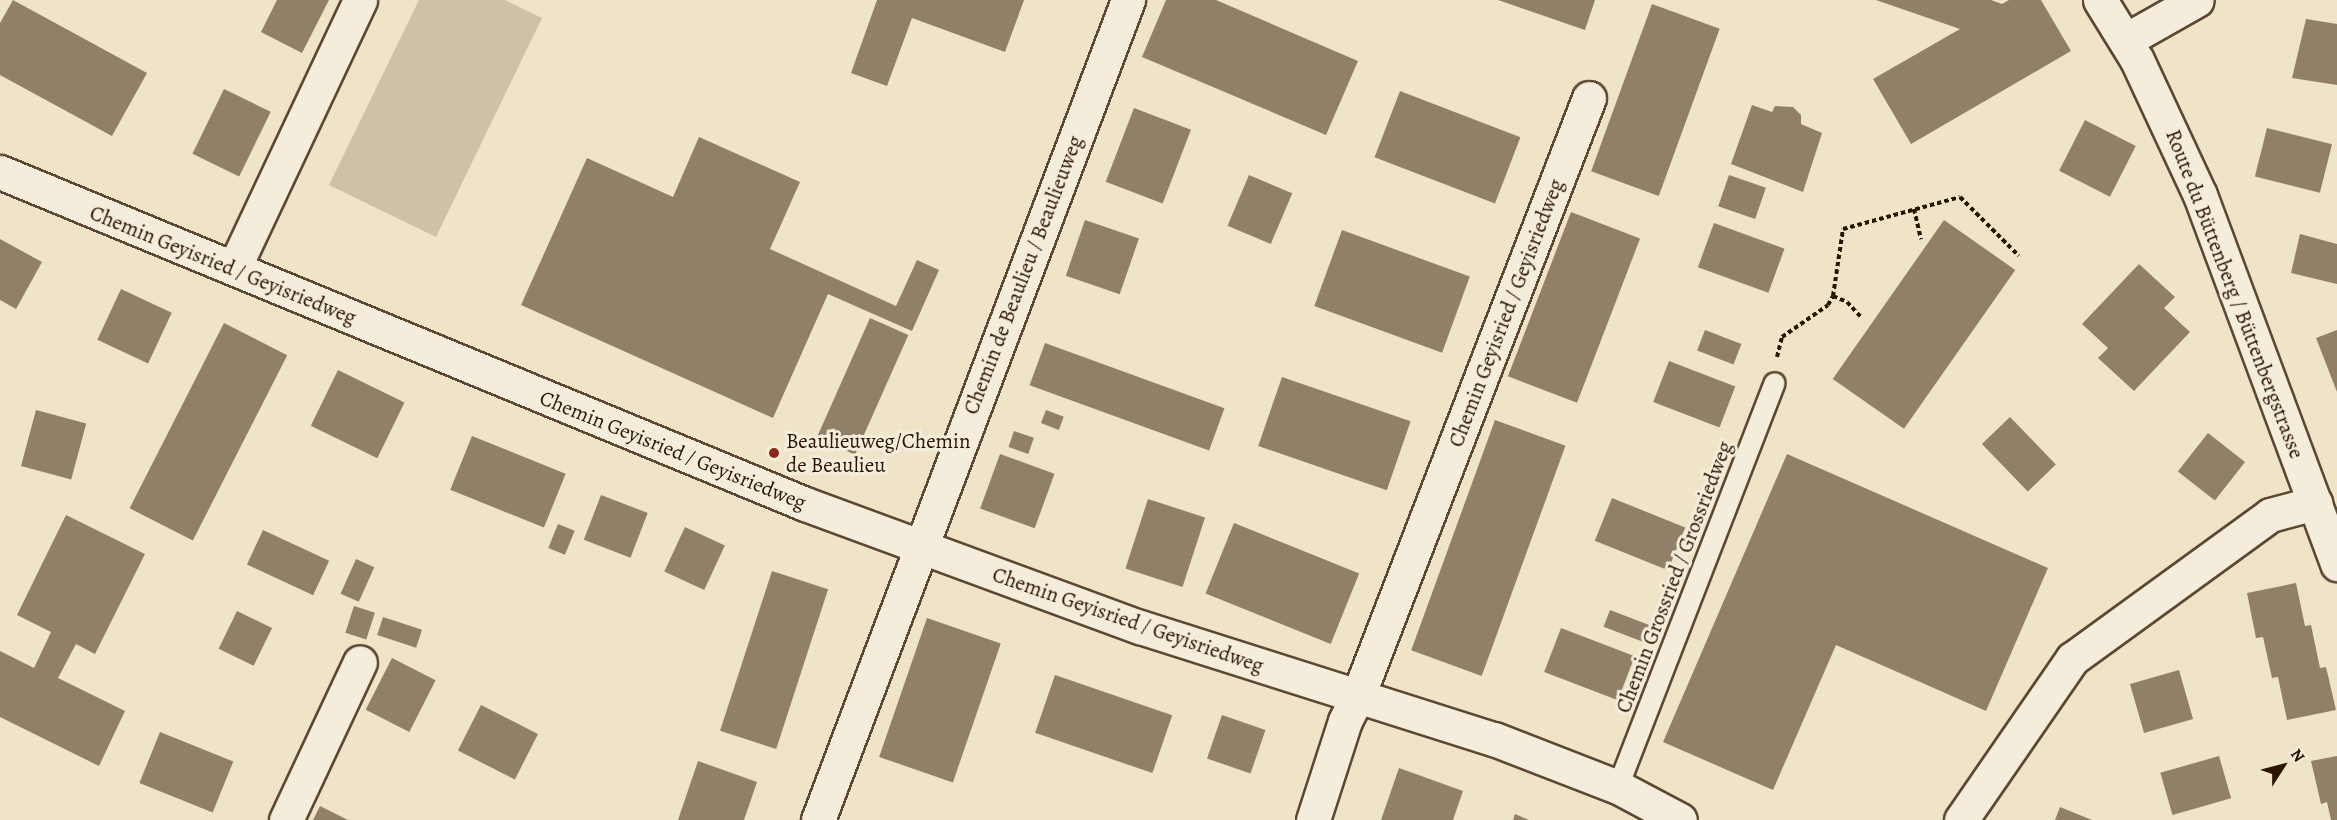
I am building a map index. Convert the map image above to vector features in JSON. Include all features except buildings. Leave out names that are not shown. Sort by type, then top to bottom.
[{"type":"street","points":[[240,256],[360,0]]},
{"type":"street","name":"Chemin de Beaulieu / Beaulieuweg","points":[[818,820],[919,547],[1128,0]]},
{"type":"street","name":"Route du Büttenberg / Büttenbergstrasse","points":[[2100,0],[2127,40],[2200,195],[2337,564]]},
{"type":"street","points":[[2127,40],[2197,0]]},
{"type":"street","name":"Chemin Geyisried / Geyisriedweg","points":[[1358,696],[1588,98]]},
{"type":"street","name":"Chemin Geyisried / Geyisriedweg","points":[[0,172],[240,256],[469,368],[919,547],[1140,627],[1494,739],[1618,787],[1680,820]]},
{"type":"street","points":[[1961,820],[2072,659],[2270,515],[2315,503]]},
{"type":"street","points":[[286,820],[360,662]]},
{"type":"street","points":[[1313,820],[1345,721],[1358,696]]},
{"type":"lane","name":"Chemin Grossried / Grossriedweg","points":[[1618,787],[1775,383]]},
{"type":"path","points":[[1775,383],[1782,337],[1828,305],[1833,296],[1843,229],[1960,197],[2019,256]]},
{"type":"path","points":[[1914,209],[1921,239]]},
{"type":"path","points":[[1833,296],[1847,302],[1862,318]]},
{"type":"shaded area","points":[[419,0],[505,0],[542,18],[436,237],[329,185]]},
{"type":"place","name":"Beaulieuweg/Chemin de Beaulieu","points":[[774,453]]}]
